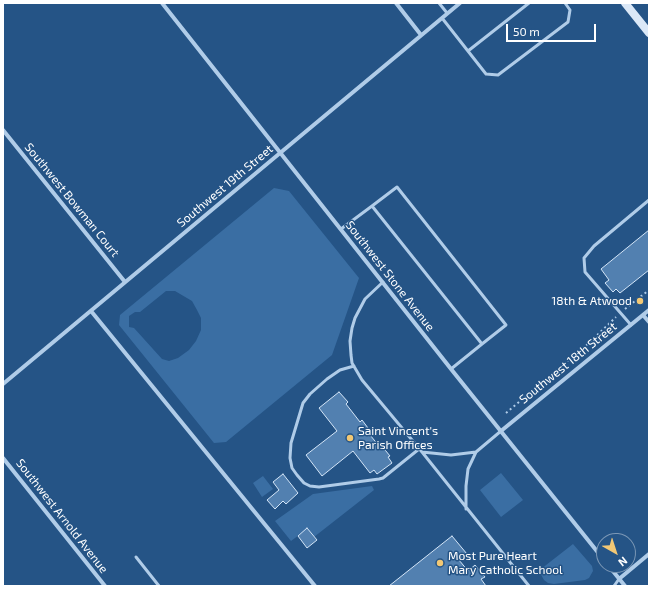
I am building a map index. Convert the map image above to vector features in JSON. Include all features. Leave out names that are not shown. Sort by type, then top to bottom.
[{"type":"main road","points":[[625,3],[649,33]]},
{"type":"street","name":"Southwest Stone Avenue","points":[[162,3],[596,550]]},
{"type":"street","points":[[396,3],[421,35]]},
{"type":"street","name":"Southwest 19th Street","points":[[3,384],[460,3]]},
{"type":"street","name":"Southwest Bowman Court","points":[[3,130],[125,282]]},
{"type":"street","points":[[91,310],[315,586]]},
{"type":"street","name":"Southwest 18th Street","points":[[501,432],[649,310]]},
{"type":"street","points":[[643,315],[649,322]]},
{"type":"street","name":"Southwest Arnold Avenue","points":[[3,458],[105,586]]},
{"type":"street","points":[[619,579],[649,554]]},
{"type":"street","points":[[614,573],[625,586]]},
{"type":"lane","points":[[439,3],[447,13]]},
{"type":"lane","points":[[468,51],[529,3]]},
{"type":"lane","points":[[442,18],[486,74],[498,75],[568,22],[570,10],[565,3]]},
{"type":"lane","points":[[340,229],[397,187],[506,325],[451,369]]},
{"type":"lane","points":[[631,325],[585,272],[584,258],[594,246],[649,200]]},
{"type":"lane","points":[[372,206],[482,344]]},
{"type":"lane","points":[[382,282],[365,299],[355,318],[350,341],[350,355],[354,366],[362,380],[529,586]]},
{"type":"lane","points":[[354,366],[340,370],[327,379],[310,394],[303,403],[290,443],[290,458],[292,468],[304,483],[310,486],[319,487],[383,478],[420,450],[451,455],[476,452]]},
{"type":"lane","points":[[466,509],[468,469],[476,452],[501,432]]},
{"type":"lane","points":[[136,557],[159,586]]},
{"type":"lane","points":[[614,586],[619,579]]},
{"type":"path","points":[[506,413],[649,290]]},
{"type":"shaded area","points":[[274,188],[289,191],[359,278],[332,355],[226,442],[214,443],[119,325],[120,315]],"holes":[[[166,291],[175,291],[192,301],[201,318],[201,330],[196,341],[189,350],[178,358],[169,361],[162,359],[134,328],[129,327],[129,316],[135,312],[140,312]]]},
{"type":"shaded area","points":[[501,473],[523,500],[501,517],[480,490]]},
{"type":"shaded area","points":[[263,476],[273,489],[262,497],[253,483]]},
{"type":"shaded area","points":[[372,486],[374,490],[314,537],[307,529],[291,541],[275,521],[313,494]]},
{"type":"shaded area","points":[[573,544],[592,566],[593,571],[589,578],[585,580],[554,584],[548,583],[544,580],[540,573],[541,569]]},
{"type":"building","points":[[649,230],[649,270],[620,293],[616,289],[613,292],[605,283],[609,280],[601,269]]},
{"type":"building","name":"Saint Vincent's Parish Offices","points":[[339,392],[348,402],[346,404],[360,422],[362,420],[368,428],[366,430],[379,446],[381,445],[390,456],[388,457],[392,463],[377,474],[374,470],[370,473],[353,451],[322,476],[306,455],[337,431],[319,408]]},
{"type":"building","points":[[283,474],[298,493],[286,504],[283,501],[275,509],[267,500],[279,490],[273,482]]},
{"type":"building","points":[[307,528],[317,540],[307,548],[298,536]]},
{"type":"building","name":"Most Pure Heart Mary Catholic School","points":[[452,536],[467,554],[459,560],[468,571],[475,565],[485,577],[481,579],[486,586],[389,586]]},
{"type":"place","name":"18th & Atwood","points":[[640,301]]},
{"type":"place","name":"Saint Vincent's Parish Offices","points":[[350,438]]},
{"type":"place","name":"Most Pure Heart Mary Catholic School","points":[[440,563]]}]
